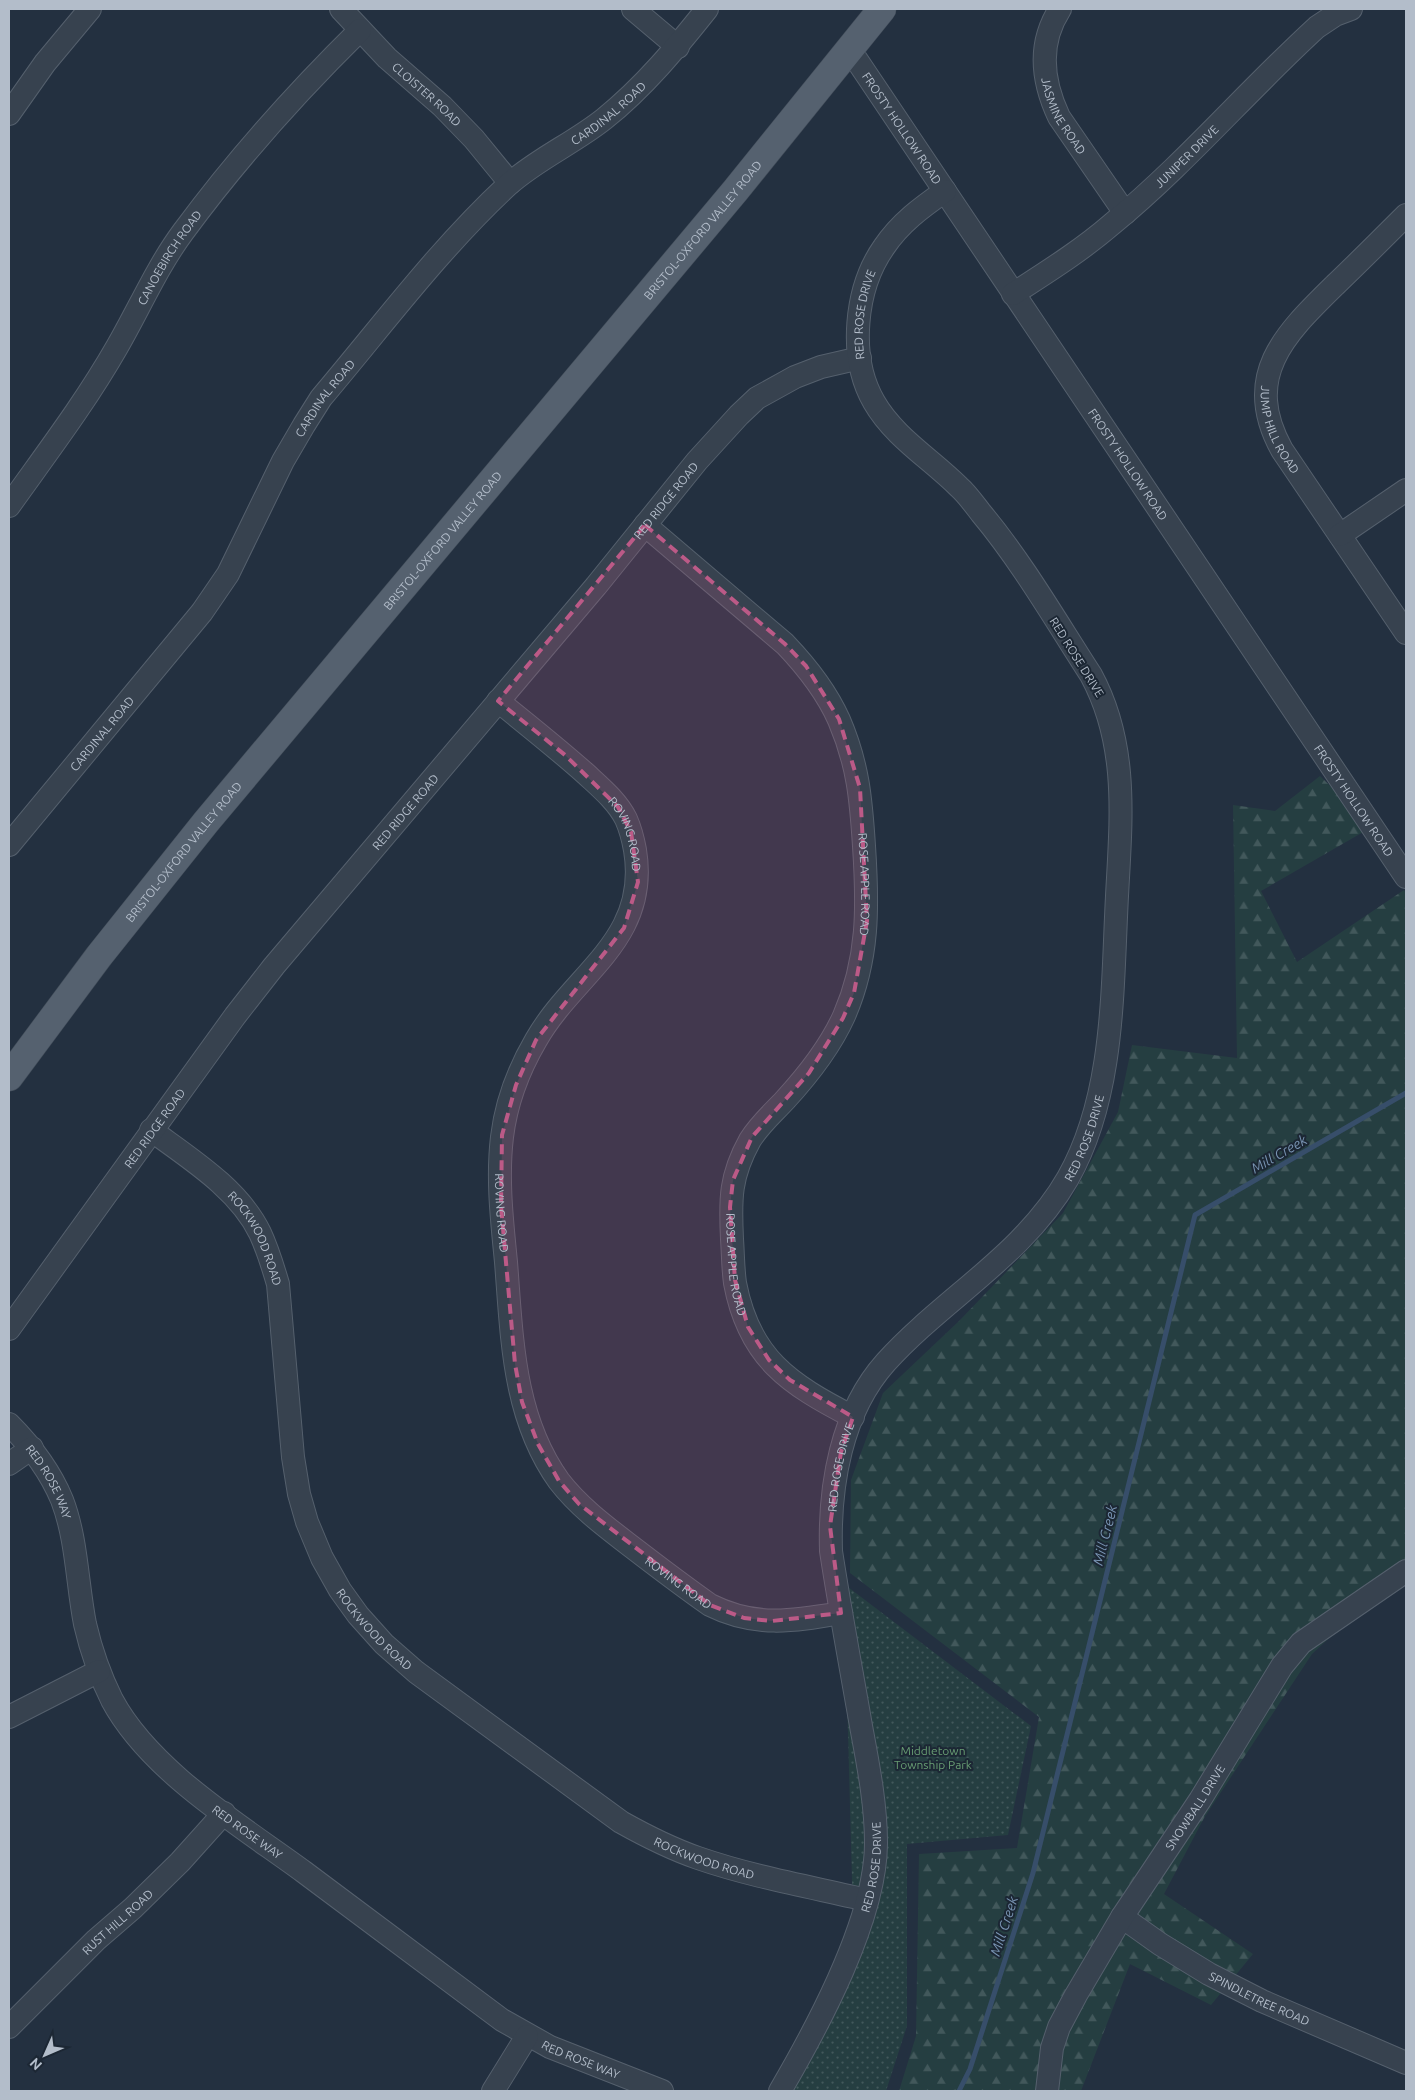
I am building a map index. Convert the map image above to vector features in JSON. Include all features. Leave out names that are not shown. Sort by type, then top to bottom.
[{"type":"main road","name":"BRISTOL-OXFORD VALLEY ROAD","points":[[9,1077],[99,956],[206,822],[850,50],[882,9]]},
{"type":"street","points":[[9,114],[21,94],[90,9]]},
{"type":"street","name":"CLOISTER ROAD","points":[[341,9],[387,58],[442,106],[510,183]]},
{"type":"street","points":[[633,9],[678,47]]},
{"type":"street","name":"CARDINAL ROAD","points":[[9,845],[202,612],[228,574],[283,461],[321,398],[448,246],[510,183],[604,119],[650,77],[678,47],[708,9]]},
{"type":"street","name":"JASMINE ROAD","points":[[1060,9],[1054,18],[1046,43],[1043,63],[1052,104],[1058,117],[1125,213]]},
{"type":"street","name":"JUNIPER DRIVE","points":[[1013,294],[1070,256],[1125,213],[1165,177],[1317,27],[1335,15],[1351,9]]},
{"type":"street","name":"CANOEBIRCH ROAD","points":[[9,506],[85,400],[182,233],[222,182],[294,98],[360,30]]},
{"type":"street","name":"FROSTY HOLLOW ROAD","points":[[850,50],[1406,877]]},
{"type":"street","name":"RED ROSE DRIVE","points":[[780,2091],[799,2059],[842,1970],[857,1933],[867,1900],[874,1865],[876,1842],[870,1778],[831,1551],[830,1526],[833,1490],[841,1452],[853,1416],[871,1383],[885,1364],[912,1336],[1024,1236],[1067,1180],[1092,1126],[1104,1080],[1113,983],[1122,805],[1119,762],[1112,724],[1103,697],[1092,675],[994,529],[960,488],[897,432],[874,402],[867,387],[860,358],[858,318],[865,288],[874,264],[884,246],[904,222],[945,191]]},
{"type":"street","name":"JUMP HILL ROAD","points":[[1406,215],[1299,321],[1283,341],[1274,359],[1267,384],[1266,404],[1274,435],[1406,633]]},
{"type":"street","name":"RED RIDGE ROAD","points":[[9,1329],[151,1130],[274,966],[498,701],[697,461],[739,415],[758,398],[795,377],[821,367],[860,358]]},
{"type":"street","points":[[1340,535],[1406,490]]},
{"type":"street","name":"ROSE APPLE ROAD","points":[[644,525],[785,644],[806,666],[823,690],[839,719],[852,754],[860,788],[868,900],[863,954],[854,993],[843,1018],[809,1073],[766,1119],[752,1137],[740,1160],[733,1180],[730,1207],[735,1280],[748,1327],[769,1360],[790,1380],[814,1396],[853,1416]]},
{"type":"street","name":"ROVING ROAD","points":[[498,701],[565,755],[603,790],[618,807],[631,832],[638,882],[632,909],[624,928],[549,1021],[536,1040],[516,1084],[502,1135],[500,1159],[501,1206],[514,1364],[522,1402],[532,1432],[559,1481],[579,1504],[710,1605],[722,1611],[756,1620],[799,1620],[841,1613]]},
{"type":"street","name":"ROCKWOOD ROAD","points":[[151,1130],[197,1163],[222,1185],[248,1214],[259,1232],[271,1260],[278,1284],[293,1457],[299,1494],[307,1522],[322,1558],[340,1590],[358,1615],[384,1644],[416,1672],[614,1816],[653,1839],[698,1858],[746,1872],[867,1900]]},
{"type":"street","name":"RED ROSE WAY","points":[[9,1424],[32,1448],[61,1500],[69,1524],[86,1623],[99,1671],[113,1701],[144,1746],[172,1774],[224,1814],[502,2020],[550,2047],[662,2091]]},
{"type":"street","points":[[9,1464],[32,1448]]},
{"type":"street","name":"SNOWBALL DRIVE","points":[[1047,2091],[1052,2048],[1059,2027],[1076,1995],[1122,1917],[1200,1800],[1288,1658],[1301,1643],[1406,1571]]},
{"type":"street","points":[[9,1717],[99,1671]]},
{"type":"street","name":"RUST HILL ROAD","points":[[9,2027],[96,1940],[133,1908],[180,1862],[224,1814]]},
{"type":"street","name":"SPINDLETREE ROAD","points":[[1122,1917],[1160,1944],[1209,1974],[1262,2001],[1406,2062]]},
{"type":"street","points":[[493,2091],[528,2036]]},
{"type":"highlighted area","points":[[645,525],[785,644],[806,666],[839,719],[860,788],[867,921],[854,993],[843,1018],[809,1073],[752,1137],[733,1180],[730,1207],[735,1280],[748,1327],[769,1360],[790,1380],[853,1417],[841,1452],[830,1526],[841,1613],[772,1621],[744,1618],[710,1605],[579,1504],[559,1481],[538,1444],[522,1402],[515,1364],[501,1206],[502,1135],[516,1085],[536,1040],[624,928],[638,882],[631,832],[618,807],[565,755],[498,701]]},
{"type":"green space","points":[[1320,776],[1372,827],[1261,891],[1297,962],[1404,890],[1406,894],[1406,1567],[1312,1654],[1204,1818],[1164,1894],[1253,1954],[1211,2005],[1130,1964],[1081,2091],[899,2091],[916,2036],[919,1854],[1017,1848],[1039,1717],[850,1573],[851,1480],[883,1393],[959,1321],[1063,1213],[1118,1112],[1132,1045],[1237,1058],[1233,805],[1275,811]]},
{"type":"green space","name":"Middletown Township Park","points":[[844,1584],[1031,1726],[1008,1835],[907,1844],[907,2026],[886,2091],[786,2091],[854,1955]]},
{"type":"waterway","name":"Mill Creek","points":[[959,2091],[970,2069],[1033,1873],[1195,1215],[1406,1093]]}]
